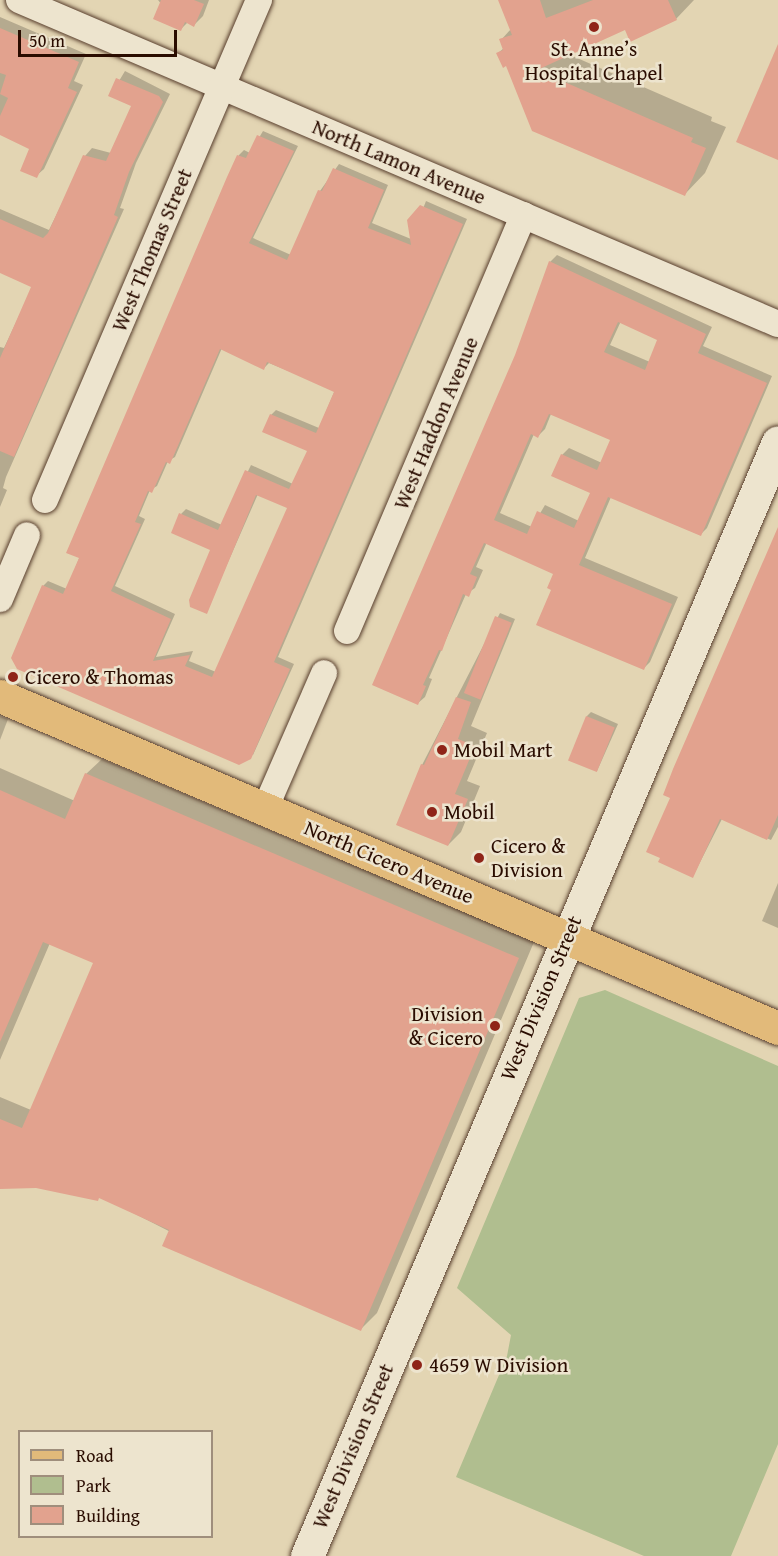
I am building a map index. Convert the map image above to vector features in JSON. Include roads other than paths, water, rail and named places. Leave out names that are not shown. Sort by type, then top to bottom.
[{"type":"main road","name":"West Division Street","points":[[307,1556],[566,937],[778,442]]},
{"type":"main road","name":"North Cicero Avenue","points":[[0,696],[778,1028]]},
{"type":"street","name":"North Lamon Avenue","points":[[19,0],[778,324]]},
{"type":"street","name":"West Thomas Street","points":[[45,500],[259,0]]},
{"type":"street","name":"West Haddon Avenue","points":[[347,631],[524,215]]},
{"type":"street","points":[[0,599],[27,535]]},
{"type":"street","points":[[265,808],[324,673]]},
{"type":"place","name":"St. Anne’s Hospital Chapel","points":[[594,27]]},
{"type":"place","name":"Cicero & Thomas","points":[[13,677]]},
{"type":"place","name":"Mobil Mart","points":[[442,750]]},
{"type":"place","name":"Mobil","points":[[432,812]]},
{"type":"place","name":"Cicero & Division","points":[[479,858]]},
{"type":"place","name":"Division & Cicero","points":[[495,1026]]},
{"type":"place","name":"4659 W Division","points":[[417,1365]]}]
